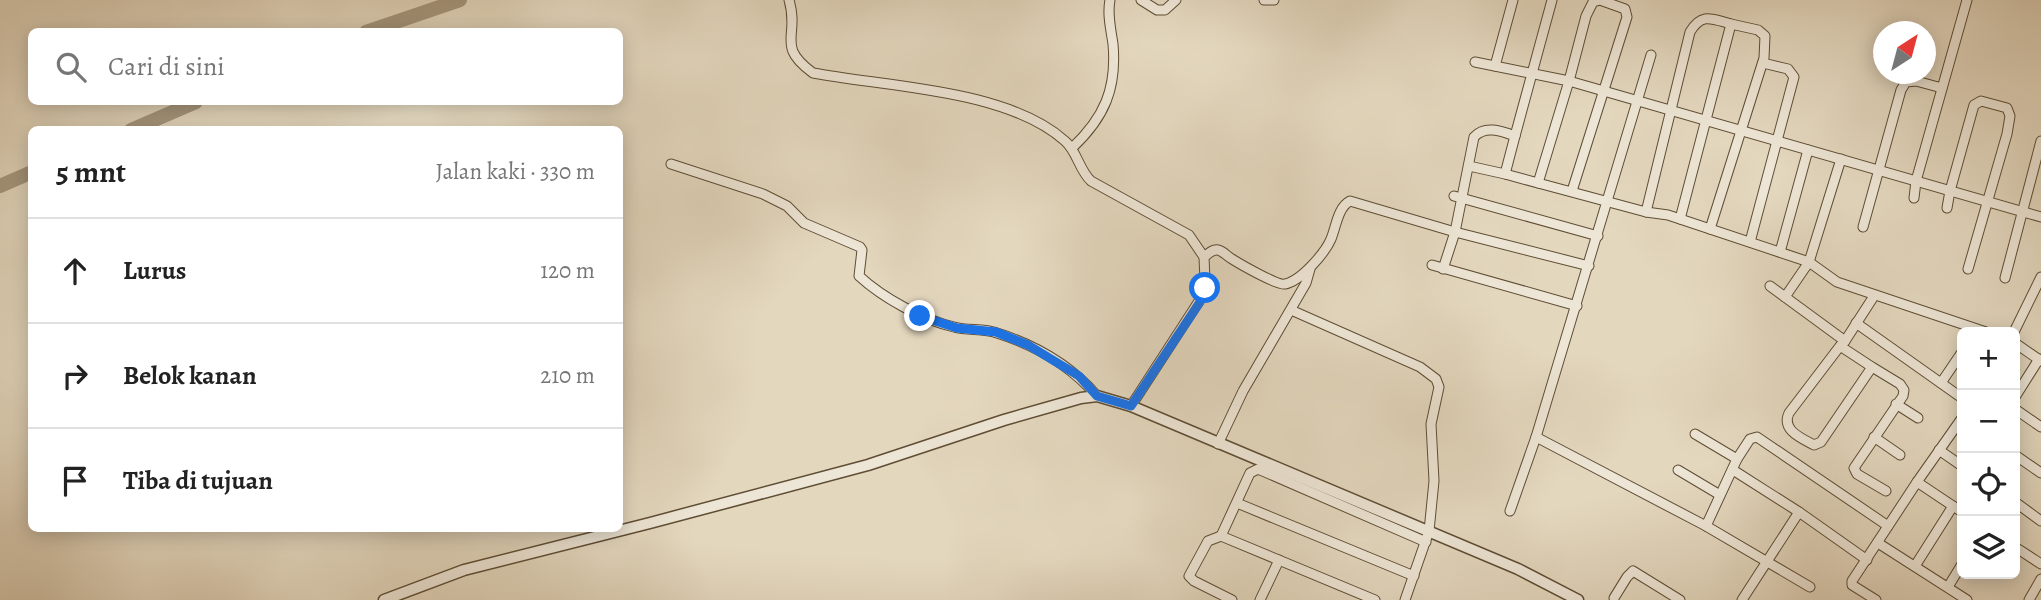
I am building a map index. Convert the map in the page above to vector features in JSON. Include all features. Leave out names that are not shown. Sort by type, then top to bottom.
[{"type":"street","points":[[789,0],[792,12],[790,50],[798,62],[813,73],[942,92],[1014,112],[1065,140],[1091,181],[1183,230],[1192,238],[1204,257],[1203,295],[1131,406]]},
{"type":"street","points":[[1072,149],[1097,121],[1112,82],[1114,68],[1110,0]]},
{"type":"street","points":[[1141,0],[1157,9],[1165,10],[1176,0]]},
{"type":"street","points":[[1264,0],[1274,0]]},
{"type":"street","points":[[1495,66],[1513,0]]},
{"type":"street","points":[[1505,174],[1552,0]]},
{"type":"street","points":[[1538,183],[1589,9],[1593,2],[1600,0],[1625,9],[1627,17],[1572,191]]},
{"type":"street","points":[[1914,198],[1916,181],[1967,0]]},
{"type":"street","points":[[1646,212],[1690,32],[1702,18],[1758,30],[1765,36],[1763,63],[1710,229]]},
{"type":"street","points":[[1679,219],[1731,24]]},
{"type":"street","points":[[1510,511],[1577,306],[1651,55]]},
{"type":"street","points":[[1475,62],[1569,81],[2041,217]]},
{"type":"street","points":[[1750,242],[1794,77],[1788,69],[1763,63]]},
{"type":"street","points":[[1863,227],[1901,90],[1906,82],[1916,81],[1942,88]]},
{"type":"street","points":[[1947,208],[1974,105],[1981,101],[2007,108],[2010,116],[1989,202],[1968,269]]},
{"type":"street","points":[[1443,269],[1455,232],[1458,197],[1469,166],[1474,137],[1480,131],[1488,130],[1515,136]]},
{"type":"street","points":[[2005,278],[2041,141]]},
{"type":"street","points":[[1780,252],[1808,150]]},
{"type":"street","points":[[1786,296],[1809,262],[1841,159]]},
{"type":"street","points":[[671,164],[763,194],[787,205],[804,223],[860,247],[862,250],[858,273],[861,279],[912,311],[957,328],[996,332],[1028,345],[1079,376],[1097,396]]},
{"type":"street","points":[[1469,166],[1679,219],[1809,262],[1837,282],[1970,327]]},
{"type":"street","points":[[1458,197],[1598,236]]},
{"type":"street","points":[[1204,257],[1213,251],[1220,251],[1282,285],[1289,284],[1310,269],[1330,242],[1343,206],[1350,201],[1455,232],[1589,265]]},
{"type":"street","points":[[1432,265],[1577,306]]},
{"type":"street","points":[[1218,444],[1269,343],[1306,283],[1310,269]]},
{"type":"street","points":[[2016,327],[2041,277]]},
{"type":"street","points":[[1770,286],[1786,296],[1872,367],[1900,384],[1904,390],[1903,396],[1854,468],[1857,474],[1885,491]]},
{"type":"street","points":[[1872,367],[1821,442],[1814,445],[1787,426],[1789,413],[1843,344],[1874,296]]},
{"type":"street","points":[[1291,310],[1420,367],[1436,379],[1438,387],[1431,424],[1434,467],[1428,536],[1405,600]]},
{"type":"street","points":[[1856,323],[1957,394]]},
{"type":"street","points":[[2020,346],[2040,360],[2020,390]]},
{"type":"street","points":[[1941,383],[1957,359]]},
{"type":"street","points":[[623,530],[868,465],[1004,420],[1097,396],[1131,406],[1428,536]]},
{"type":"street","points":[[1896,404],[1918,418]]},
{"type":"street","points":[[2020,412],[2041,427]]},
{"type":"street","points":[[1876,600],[1852,585],[1888,526],[1957,425]]},
{"type":"street","points":[[1695,434],[1737,459]]},
{"type":"street","points":[[1536,437],[1706,526],[1810,587]]},
{"type":"street","points":[[1706,526],[1737,459],[1750,439],[1757,437],[1888,526]]},
{"type":"street","points":[[1874,437],[1900,455]]},
{"type":"street","points":[[1939,450],[1957,463]]},
{"type":"street","points":[[2020,458],[2041,473]]},
{"type":"street","points":[[1222,536],[1250,473],[1258,469],[1518,569],[1578,600]]},
{"type":"street","points":[[1678,470],[1720,495]]},
{"type":"street","points":[[1733,470],[1867,560]]},
{"type":"street","points":[[1917,482],[1957,509]]},
{"type":"street","points":[[1237,503],[1414,576]]},
{"type":"street","points":[[2020,505],[2041,520]]},
{"type":"street","points":[[1915,566],[1953,506]]},
{"type":"street","points":[[1742,600],[1799,512]]},
{"type":"street","points":[[384,600],[464,570],[614,532]]},
{"type":"street","points":[[1232,600],[1189,576],[1203,547],[1208,541],[1222,536],[1375,600]]},
{"type":"street","points":[[1878,543],[1967,600]]},
{"type":"street","points":[[2020,550],[2041,564]]},
{"type":"street","points":[[1261,600],[1279,560]]},
{"type":"street","points":[[1614,597],[1633,571],[1668,597],[1680,600]]},
{"type":"street","points":[[1948,587],[1957,572]]},
{"type":"street","points":[[2029,600],[2041,579]]},
{"type":"waterway","points":[[378,28],[460,0]]},
{"type":"waterway","points":[[140,126],[189,105]]},
{"type":"waterway","points":[[0,186],[28,174]]},
{"type":"route","points":[[920,316],[957,328],[996,332],[1028,345],[1079,376],[1097,396],[1131,406],[1200,302],[1205,288]]}]
